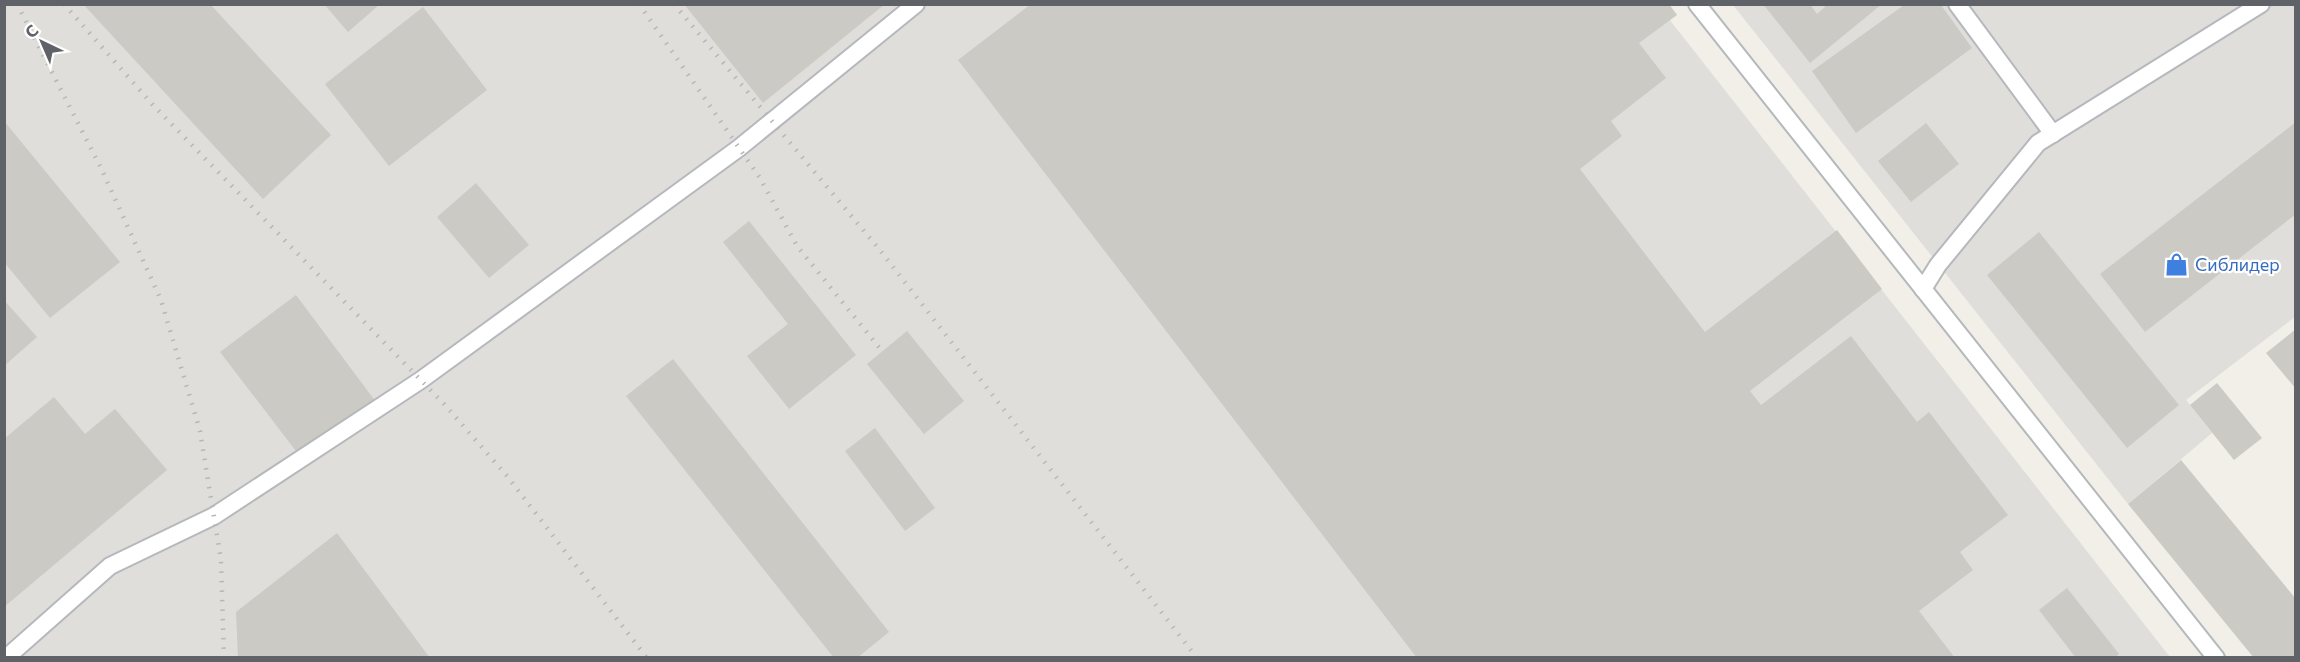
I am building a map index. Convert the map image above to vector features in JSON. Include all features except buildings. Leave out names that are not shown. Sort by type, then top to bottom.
[{"type":"lane","points":[[6,657],[110,566],[214,516],[421,380],[739,148],[916,4]]},
{"type":"lane","points":[[1697,4],[2216,657]]},
{"type":"lane","points":[[1957,4],[2053,134]]},
{"type":"lane","points":[[1923,289],[1938,265],[2038,144],[2261,4]]},
{"type":"shaded area","points":[[4,5],[1658,5],[2170,657],[5,657]]},
{"type":"shaded area","points":[[1733,5],[2295,5],[2295,317],[2186,400],[2212,433],[2128,504]]},
{"type":"railway","points":[[17,4],[101,168],[161,300],[200,431],[221,560],[224,658]]},
{"type":"railway","points":[[64,4],[152,104],[445,405],[507,476],[647,658]]},
{"type":"railway","points":[[639,4],[760,178],[797,246],[882,351]]},
{"type":"railway","points":[[674,4],[879,249],[1197,658]]},
{"type":"place","name":"Сиблидер","points":[[2177,264]]}]
